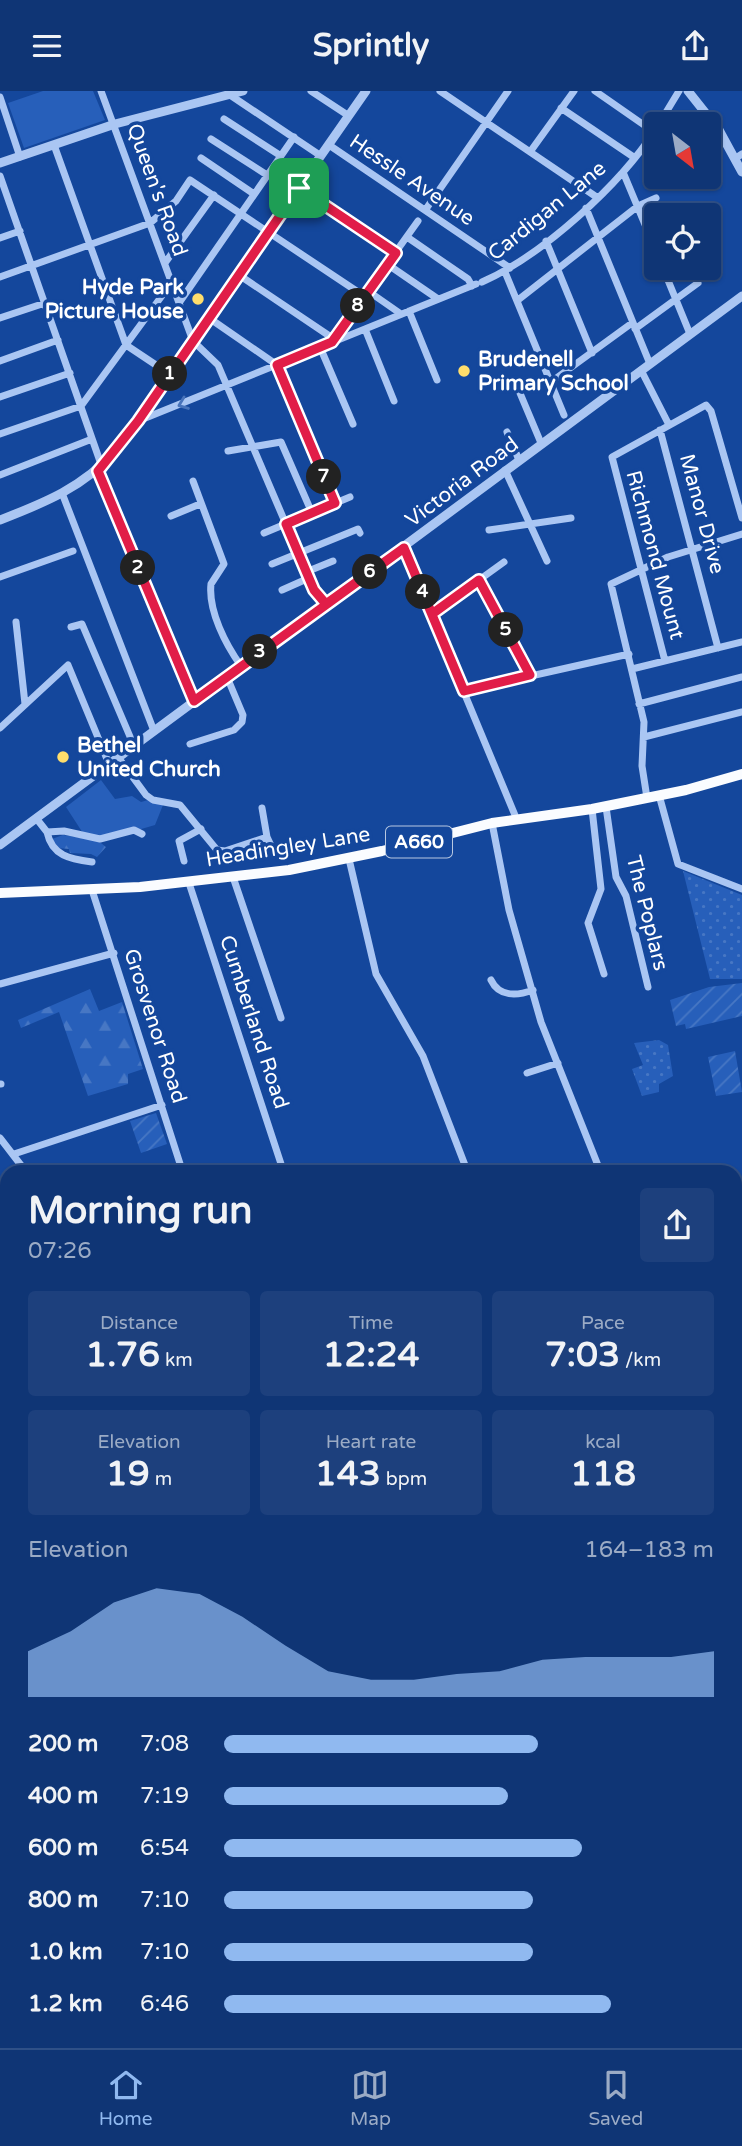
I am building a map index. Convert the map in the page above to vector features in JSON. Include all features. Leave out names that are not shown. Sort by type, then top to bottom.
[{"type":"highway","name":"Headingley Lane","points":[[0,893],[189,883],[349,859],[492,823],[606,807],[742,774]]},
{"type":"street","name":"Queen's Road","points":[[101,91],[193,341]]},
{"type":"street","points":[[0,163],[115,124],[243,91]]},
{"type":"street","points":[[311,91],[349,115]]},
{"type":"street","points":[[0,520],[62,493],[100,469],[138,421],[366,91]]},
{"type":"street","points":[[426,209],[508,91]]},
{"type":"street","points":[[530,152],[574,91]]},
{"type":"street","points":[[595,91],[644,121]]},
{"type":"street","name":"Cardigan Lane","points":[[666,112],[679,91]]},
{"type":"street","points":[[688,91],[739,156],[742,171]]},
{"type":"street","points":[[442,92],[598,198]]},
{"type":"street","points":[[230,95],[321,156]]},
{"type":"street","points":[[0,97],[20,156]]},
{"type":"street","points":[[561,109],[635,158]]},
{"type":"street","points":[[224,119],[281,156]]},
{"type":"street","points":[[179,303],[293,137]]},
{"type":"street","points":[[211,139],[267,175]]},
{"type":"street","points":[[54,145],[126,345],[162,369]]},
{"type":"street","name":"Hessle Avenue","points":[[329,145],[426,209],[508,270]]},
{"type":"street","name":"Cardigan Lane","points":[[138,421],[508,270],[598,198],[644,145]]},
{"type":"street","points":[[201,158],[254,194]]},
{"type":"street","points":[[623,172],[644,221]]},
{"type":"street","points":[[0,176],[4,197],[20,231],[81,405],[100,469],[194,701]]},
{"type":"street","points":[[0,277],[150,223],[176,201],[190,180],[401,314]]},
{"type":"street","points":[[299,188],[396,253]]},
{"type":"street","points":[[165,263],[214,195]]},
{"type":"street","points":[[518,300],[638,206],[656,198]]},
{"type":"street","points":[[586,208],[650,364]]},
{"type":"street","points":[[239,275],[333,341],[418,221]]},
{"type":"street","points":[[0,238],[20,231]]},
{"type":"street","points":[[407,237],[476,284]]},
{"type":"street","points":[[546,241],[592,353]]},
{"type":"street","points":[[387,264],[438,299]]},
{"type":"street","points":[[508,270],[564,415]]},
{"type":"street","points":[[668,280],[690,334]]},
{"type":"street","points":[[0,434],[81,405],[172,282]]},
{"type":"street","points":[[551,382],[698,283]]},
{"type":"street","name":"Victoria Road","points":[[0,845],[742,296]]},
{"type":"street","points":[[0,319],[45,303]]},
{"type":"street","points":[[410,311],[437,380]]},
{"type":"street","points":[[209,318],[277,365],[335,503]]},
{"type":"street","points":[[365,328],[394,401]]},
{"type":"street","points":[[0,361],[58,340]]},
{"type":"street","points":[[193,341],[212,356],[254,447],[307,575],[326,604]]},
{"type":"street","points":[[320,347],[353,424]]},
{"type":"street","points":[[641,370],[669,425]]},
{"type":"street","points":[[0,397],[70,373]]},
{"type":"street","points":[[517,386],[541,443]]},
{"type":"street","points":[[660,430],[706,405],[711,411],[742,518]]},
{"type":"street","name":"Richmond Mount","points":[[660,430],[612,457],[665,661]]},
{"type":"street","name":"Manor Drive","points":[[660,430],[694,548],[718,648]]},
{"type":"street","points":[[507,432],[519,460]]},
{"type":"street","points":[[0,475],[92,439]]},
{"type":"street","points":[[228,451],[281,442],[312,513]]},
{"type":"street","points":[[505,470],[547,561]]},
{"type":"street","points":[[193,481],[224,564],[210,590],[228,647],[241,666]]},
{"type":"street","points":[[62,493],[154,731]]},
{"type":"street","points":[[264,533],[350,497]]},
{"type":"street","points":[[171,516],[200,504]]},
{"type":"street","points":[[489,530],[571,518]]},
{"type":"street","points":[[272,564],[358,529],[360,533]]},
{"type":"street","points":[[647,797],[642,767],[644,737],[639,704],[611,584],[694,548],[742,534]]},
{"type":"street","points":[[404,548],[517,820]]},
{"type":"street","points":[[0,577],[73,551]]},
{"type":"street","points":[[282,590],[333,561]]},
{"type":"street","points":[[432,614],[504,562]]},
{"type":"street","points":[[479,580],[530,675]]},
{"type":"street","points":[[16,621],[25,704]]},
{"type":"street","points":[[71,627],[82,624],[134,746]]},
{"type":"street","points":[[632,669],[742,642]]},
{"type":"street","points":[[464,691],[629,654]]},
{"type":"street","points":[[0,728],[68,665],[109,764]]},
{"type":"street","points":[[190,744],[234,730],[242,722],[243,715],[227,677]]},
{"type":"street","points":[[639,704],[742,677]]},
{"type":"street","points":[[644,737],[742,712]]},
{"type":"street","points":[[118,757],[141,791],[153,800],[180,805],[217,850],[225,851],[267,837]]},
{"type":"street","points":[[659,795],[678,864],[742,890]]},
{"type":"street","name":"The Poplars","points":[[606,807],[616,877],[626,896],[648,987]]},
{"type":"street","points":[[262,808],[267,837],[274,852]]},
{"type":"street","points":[[592,809],[601,889],[588,923],[604,974]]},
{"type":"street","points":[[36,818],[47,832],[51,843],[64,857],[92,862]]},
{"type":"street","points":[[492,823],[509,910],[541,1022],[598,1165]]},
{"type":"street","points":[[184,861],[178,841],[201,829]]},
{"type":"street","points":[[47,832],[64,831],[100,839],[134,830],[142,834]]},
{"type":"street","points":[[349,859],[376,974],[423,1056],[465,1165]]},
{"type":"street","points":[[233,877],[281,1018]]},
{"type":"street","name":"Cumberland Road","points":[[189,883],[281,1165]]},
{"type":"street","name":"Grosvenor Road","points":[[92,890],[181,1165]]},
{"type":"street","points":[[0,984],[114,953]]},
{"type":"street","points":[[491,980],[498,991],[504,993],[533,990]]},
{"type":"street","points":[[527,1073],[558,1063]]},
{"type":"street","points":[[14,1154],[162,1105]]},
{"type":"street","points":[[0,1137],[22,1165]]},
{"type":"green space","points":[[43,91],[93,91],[105,120],[24,148],[8,103]]},
{"type":"green space","points":[[101,780],[115,799],[132,796],[141,802],[148,800],[163,805],[155,825],[90,844],[66,807]]},
{"type":"green space","points":[[63,835],[97,840],[106,847],[97,857],[70,853],[69,849],[57,848],[52,839]]},
{"type":"green space","points":[[683,871],[742,895],[742,979],[710,979]]},
{"type":"green space","points":[[742,983],[742,1016],[686,1029],[685,1024],[676,1026],[670,1000],[709,987]]},
{"type":"green space","points":[[90,989],[99,1011],[122,1002],[143,1069],[128,1074],[128,1084],[88,1096],[59,1012],[21,1028],[18,1020]]},
{"type":"green space","points":[[659,1040],[668,1045],[673,1076],[659,1084],[659,1092],[642,1096],[632,1069],[643,1065],[634,1043]]},
{"type":"green space","points":[[735,1051],[742,1092],[716,1096],[708,1057]]},
{"type":"green space","points":[[156,1113],[167,1144],[141,1153],[130,1121]]},
{"type":"place","name":"Hyde Park Picture House","points":[[198,299]]},
{"type":"place","name":"Brudenell Primary School","points":[[464,371]]},
{"type":"place","name":"Bethel United Church","points":[[63,757]]},
{"type":"route","points":[[299,188],[138,421],[98,471],[194,701],[404,548],[464,691],[530,675],[479,580],[432,614],[404,548],[326,604],[314,590],[286,524],[335,503],[277,365],[332,342],[396,253],[299,188]]}]
